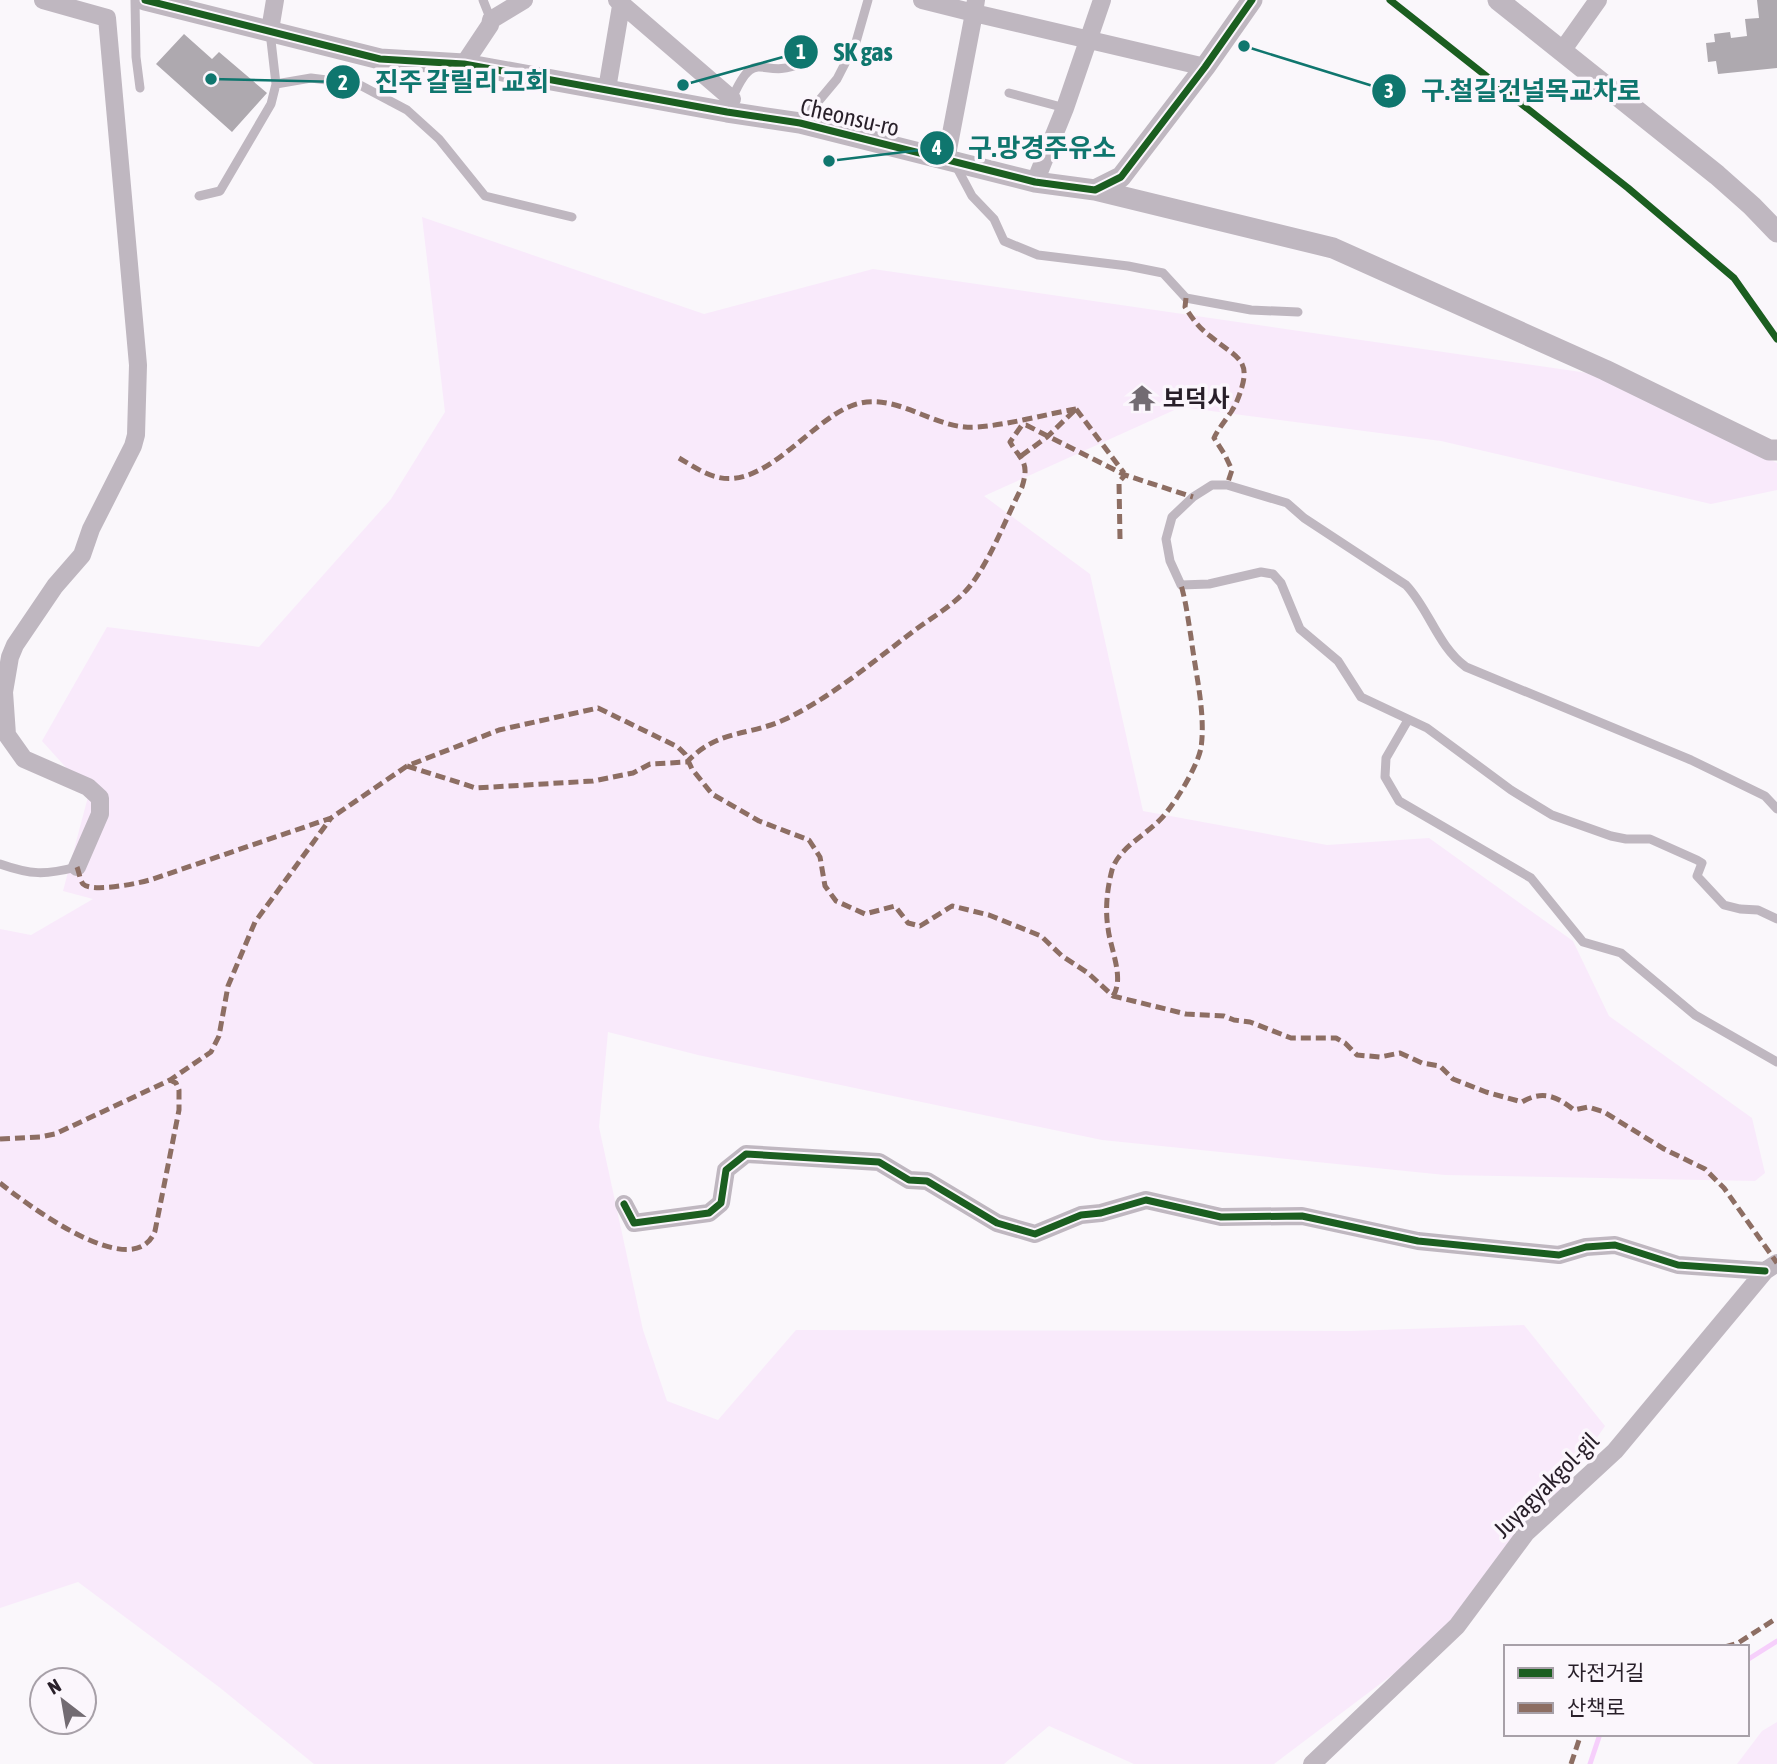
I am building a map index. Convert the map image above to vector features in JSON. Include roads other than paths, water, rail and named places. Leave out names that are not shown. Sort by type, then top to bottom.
[{"type":"street","points":[[43,0],[107,18],[138,365],[136,435],[133,446],[82,555],[55,586],[15,645],[4,692],[6,735],[24,760],[88,787],[100,798],[100,814],[77,867]]},
{"type":"street","name":"Cheonsu-ro","points":[[145,0],[380,59],[464,64],[607,89],[729,106],[1035,182],[1095,190],[1333,248],[1605,370],[1774,452]]},
{"type":"street","points":[[270,30],[275,0]]},
{"type":"street","points":[[464,64],[491,20],[524,0]]},
{"type":"street","points":[[922,0],[975,6],[1088,39],[1205,67]]},
{"type":"street","points":[[1035,182],[1065,108],[1102,0]]},
{"type":"street","points":[[1095,190],[1121,177],[1252,0]]},
{"type":"street","points":[[1498,0],[1717,175],[1777,232]]},
{"type":"street","points":[[1562,51],[1598,0]]},
{"type":"street","points":[[607,89],[620,1]]},
{"type":"street","points":[[620,1],[729,106]]},
{"type":"street","points":[[950,161],[975,6]]},
{"type":"street","points":[[624,1204],[634,1223],[709,1213],[721,1203],[726,1170],[746,1154],[879,1162],[909,1180],[927,1181],[997,1223],[1035,1234],[1081,1215],[1101,1213],[1146,1200],[1221,1217],[1302,1216],[1430,1243],[1559,1255],[1586,1247],[1615,1245],[1678,1265],[1771,1267]]},
{"type":"street","name":"Juyagyakgol-gil","points":[[1312,1764],[1457,1626],[1526,1533],[1615,1451],[1771,1267]]},
{"type":"lane","points":[[135,0],[136,57],[140,88]]},
{"type":"lane","points":[[483,0],[491,20]]},
{"type":"lane","points":[[800,123],[837,79],[856,42],[867,0]]},
{"type":"lane","points":[[199,196],[220,191],[271,104],[276,84],[270,30]]},
{"type":"lane","name":"Cheonsu-ro","points":[[729,106],[742,76],[754,67],[763,65],[775,70],[793,67],[802,63],[806,53]]},
{"type":"lane","points":[[276,84],[311,78],[358,84],[407,110],[439,139],[485,196],[572,217]]},
{"type":"lane","points":[[1009,93],[1065,108]]},
{"type":"lane","points":[[950,161],[972,196],[994,219],[1003,240],[1015,246],[1038,255],[1163,273],[1186,298],[1251,310],[1298,312]]},
{"type":"lane","points":[[1777,809],[1765,796],[1691,760],[1466,667],[1452,654],[1418,598],[1406,585],[1304,518],[1287,503],[1227,485],[1212,485],[1193,497],[1172,517],[1166,539],[1170,561],[1181,585],[1209,584],[1261,572],[1273,574],[1281,583],[1300,629],[1338,661],[1361,697],[1427,728],[1511,790],[1552,815],[1611,836],[1650,839],[1666,845],[1702,863],[1697,876],[1724,905],[1758,910],[1777,919]]},
{"type":"lane","points":[[1408,720],[1386,758],[1385,777],[1399,800],[1531,878],[1583,942],[1620,953],[1695,1015],[1777,1062]]},
{"type":"lane","points":[[0,864],[17,870],[49,874],[77,867]]},
{"type":"waterway","points":[[1749,1659],[1777,1641]]},
{"type":"waterway","points":[[1590,1764],[1599,1736]]},
{"type":"place","name":"구.철길건널목교차로","points":[[1244,46]]},
{"type":"place","name":"진주 갈릴리 교회","points":[[211,79]]},
{"type":"place","name":"SK gas","points":[[683,85]]},
{"type":"place","name":"구.망경주유소","points":[[829,161]]},
{"type":"place","name":"보덕사","points":[[1142,398]]}]
